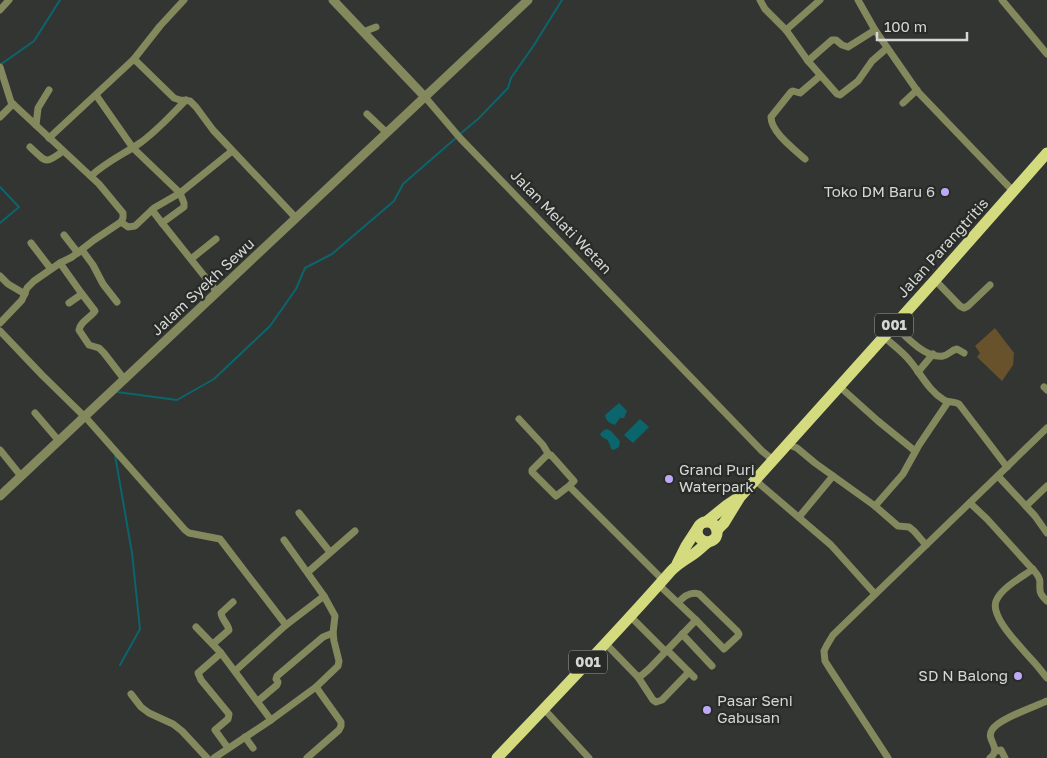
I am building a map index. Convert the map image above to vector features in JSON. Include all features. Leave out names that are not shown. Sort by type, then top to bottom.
[{"type":"main road","name":"Jalan Parangtritis","points":[[717,530],[724,523],[740,497],[1047,153]]},
{"type":"main road","name":"Jalan Parangtritis","points":[[497,758],[631,617],[677,564],[686,546],[702,526],[727,505],[740,497]]},
{"type":"main road","points":[[708,542],[705,542],[698,536],[702,526],[712,523],[717,530]]},
{"type":"main road","name":"001","points":[[708,542],[716,537],[717,530]]},
{"type":"main road","name":"Jalan Parangtritis","points":[[677,564],[708,542]]},
{"type":"street","points":[[0,10],[9,0]]},
{"type":"street","name":"Jalan Melati Wetan","points":[[333,0],[425,97],[460,138],[773,460]]},
{"type":"street","name":"Jalam Syekh Sewu","points":[[0,496],[86,418],[124,379],[528,0]]},
{"type":"street","points":[[760,0],[765,9],[786,30],[808,61],[837,94],[840,95],[858,81],[872,61],[887,48]]},
{"type":"street","points":[[786,30],[820,0]]},
{"type":"street","points":[[858,0],[875,30],[917,90],[1013,191]]},
{"type":"street","points":[[1002,0],[1047,54]]},
{"type":"street","points":[[49,138],[134,59],[181,1]]},
{"type":"street","points":[[363,32],[376,27]]},
{"type":"street","points":[[808,61],[832,40],[836,40],[848,47],[875,30]]},
{"type":"street","points":[[134,59],[174,98],[191,102],[209,126],[296,218]]},
{"type":"street","points":[[0,68],[13,104],[92,176],[108,193],[123,214],[121,222],[34,281],[27,288],[22,300],[0,323]]},
{"type":"street","points":[[805,159],[777,132],[770,117],[791,92],[800,93],[820,76]]},
{"type":"street","points":[[36,125],[38,108],[49,90]]},
{"type":"street","points":[[903,103],[917,90]]},
{"type":"street","points":[[96,95],[133,148],[180,193],[184,207],[162,223]]},
{"type":"street","points":[[92,176],[105,164],[133,148],[156,130],[186,100]]},
{"type":"street","points":[[0,117],[13,104]]},
{"type":"street","points":[[367,114],[387,133]]},
{"type":"street","points":[[30,147],[47,160],[53,159],[63,151]]},
{"type":"street","points":[[121,222],[128,227],[133,227],[152,210],[180,193],[232,151]]},
{"type":"street","points":[[152,210],[218,292]]},
{"type":"street","points":[[64,235],[93,265],[102,284],[117,302]]},
{"type":"street","points":[[191,259],[216,240]]},
{"type":"street","points":[[30,243],[51,269]]},
{"type":"street","points":[[60,263],[95,312],[80,326],[79,330],[89,345],[98,348],[104,353],[124,379]]},
{"type":"street","points":[[0,276],[8,284],[25,294]]},
{"type":"street","points":[[935,280],[964,308],[990,285]]},
{"type":"street","points":[[69,303],[82,294]]},
{"type":"street","points":[[894,325],[915,346],[925,351],[943,356],[957,349],[964,353]]},
{"type":"street","points":[[0,331],[86,418],[188,533],[220,539],[286,625]]},
{"type":"street","points":[[884,337],[906,357],[936,393],[948,402],[959,404],[1007,467]]},
{"type":"street","points":[[918,372],[933,354]]},
{"type":"street","points":[[839,386],[878,422],[915,451]]},
{"type":"street","points":[[875,506],[903,474],[915,451],[948,402]]},
{"type":"street","points":[[35,414],[59,441]]},
{"type":"street","points":[[519,418],[544,445],[549,455],[574,480],[556,496],[532,472],[549,455]]},
{"type":"street","points":[[888,758],[825,660],[826,645],[833,635],[1047,428]]},
{"type":"street","points":[[787,444],[797,448],[814,463],[875,506],[898,526],[909,527],[926,545]]},
{"type":"street","points":[[0,450],[21,476]]},
{"type":"street","points":[[799,517],[833,476]]},
{"type":"street","points":[[998,476],[1040,522],[1047,533]]},
{"type":"street","points":[[755,480],[831,545],[875,594]]},
{"type":"street","points":[[569,486],[678,603],[724,649],[739,635],[699,594],[687,595],[678,603]]},
{"type":"street","points":[[1026,506],[1047,486]]},
{"type":"street","points":[[970,503],[1033,569],[1039,577],[1040,590],[1047,601]]},
{"type":"street","points":[[299,513],[330,552]]},
{"type":"street","points":[[308,572],[355,530]]},
{"type":"street","points":[[214,758],[316,687],[338,666],[339,661],[333,633],[335,616],[308,572],[284,540]]},
{"type":"street","points":[[1033,569],[1001,593],[995,601],[995,606],[997,615],[1010,634],[1047,678]]},
{"type":"street","points":[[1041,584],[1047,579]]},
{"type":"street","points":[[235,671],[286,625],[324,596]]},
{"type":"street","points":[[213,644],[229,630],[221,613],[233,602]]},
{"type":"street","points":[[606,644],[638,677],[656,702],[662,700],[692,675],[631,617]]},
{"type":"street","points":[[638,677],[649,669],[696,620]]},
{"type":"street","points":[[196,627],[221,653],[271,720]]},
{"type":"street","points":[[258,702],[277,685],[277,676],[323,637],[333,633]]},
{"type":"street","points":[[682,634],[712,666]]},
{"type":"street","points":[[221,653],[198,675],[229,714],[228,719],[215,730],[228,748]]},
{"type":"street","points":[[307,758],[339,730],[341,726],[341,722],[316,687]]},
{"type":"street","points":[[131,694],[141,707],[149,713],[173,724],[182,731],[207,758]]},
{"type":"street","points":[[990,758],[994,756],[996,751],[990,737],[990,732],[993,728],[1005,720],[1047,701]]},
{"type":"street","points":[[544,709],[589,758]]},
{"type":"street","points":[[245,737],[253,748]]},
{"type":"street","points":[[996,751],[1001,750],[1005,758]]},
{"type":"shaded area","points":[[995,328],[1014,353],[1013,365],[1002,381],[977,357],[980,353],[975,346]]},
{"type":"water","points":[[619,403],[627,411],[624,418],[620,418],[615,425],[608,422],[605,415]]},
{"type":"water","points":[[640,419],[649,427],[633,443],[624,435]]},
{"type":"water","points":[[607,429],[620,441],[619,447],[614,450],[611,449],[608,441],[600,434]]},
{"type":"waterway","points":[[0,65],[34,41],[60,0]]},
{"type":"waterway","points":[[460,134],[478,119],[508,88],[511,78],[562,0]]},
{"type":"waterway","points":[[117,392],[177,400],[214,379],[270,326],[296,289],[305,268],[332,254],[394,201],[403,184],[457,137]]},
{"type":"waterway","points":[[0,187],[19,207],[0,223]]},
{"type":"waterway","points":[[115,455],[132,553],[140,629],[120,665]]},
{"type":"place","name":"Toko DM Baru 6","points":[[945,192]]},
{"type":"place","name":"Grand Puri Waterpark","points":[[669,479]]},
{"type":"place","name":"SD N Balong","points":[[1018,676]]},
{"type":"place","name":"Pasar Seni Gabusan","points":[[707,710]]}]
